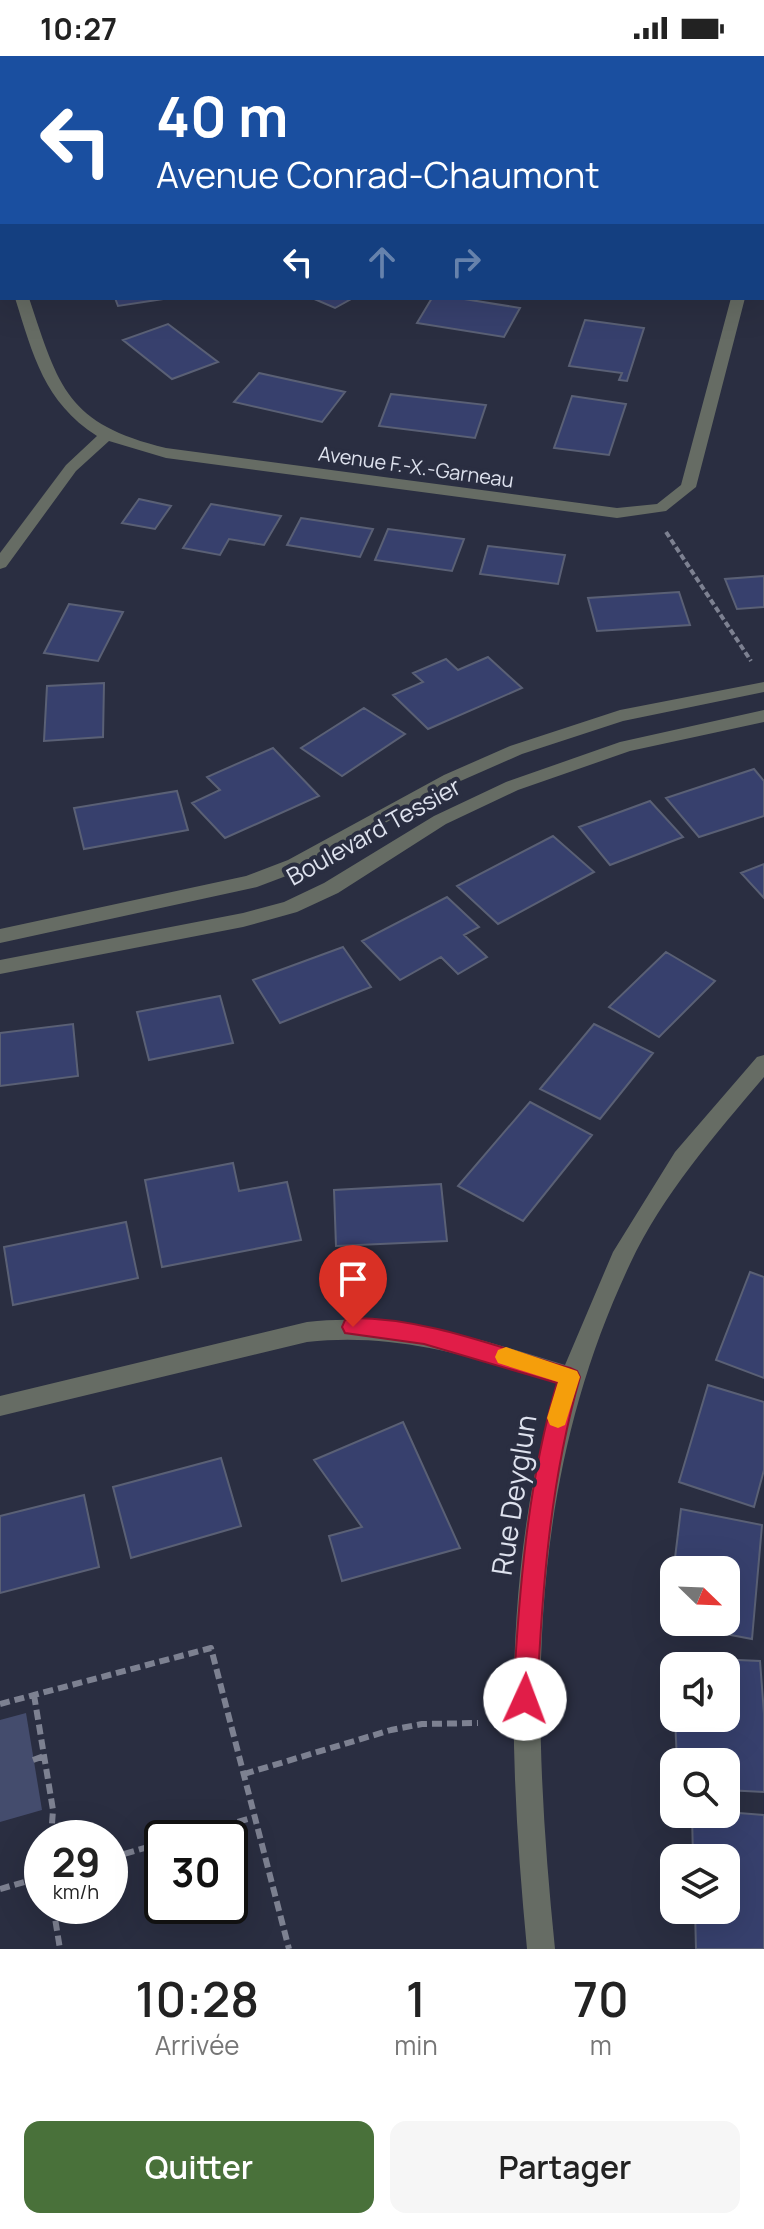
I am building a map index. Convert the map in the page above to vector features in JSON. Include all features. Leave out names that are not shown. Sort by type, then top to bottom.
[{"type":"street","name":"Avenue F.-X.-Garneau","points":[[23,300],[54,388],[72,412],[106,436],[140,448],[580,510],[646,511],[672,502],[693,479],[738,300]]},
{"type":"street","points":[[0,564],[71,468],[106,436]]},
{"type":"street","name":"Boulevard Tessier","points":[[1,932],[250,882],[295,865],[450,779],[516,750],[632,713],[764,687]]},
{"type":"street","name":"Boulevard Tessier","points":[[4,966],[243,920],[290,907],[351,877],[440,820],[512,786],[638,742],[764,716]]},
{"type":"street","points":[[1,932],[4,966]]},
{"type":"street","name":"Rue Deyglun","points":[[541,1949],[527,1815],[524,1744],[527,1645],[531,1588],[547,1471],[570,1377],[618,1263],[662,1186],[713,1117],[764,1063]]},
{"type":"street","points":[[0,1406],[294,1335],[353,1327],[377,1327],[424,1335],[570,1377]]},
{"type":"path","points":[[664,528],[754,667]]},
{"type":"path","points":[[0,1704],[211,1648],[289,1949]]},
{"type":"path","points":[[34,1695],[52,1820]]},
{"type":"path","points":[[244,1774],[391,1730],[422,1724],[478,1723]]},
{"type":"path","points":[[33,1760],[44,1756]]},
{"type":"path","points":[[244,1820],[255,1817]]},
{"type":"path","points":[[0,1889],[24,1882]]},
{"type":"path","points":[[56,1924],[60,1949]]},
{"type":"shaded area","points":[[26,1713],[42,1810],[0,1822],[0,1720]]},
{"type":"building","points":[[116,300],[157,300],[118,306]]},
{"type":"building","points":[[317,300],[349,300],[335,308]]},
{"type":"building","points":[[431,300],[470,300],[520,308],[504,337],[417,323]]},
{"type":"building","points":[[585,320],[644,328],[627,381],[619,380],[622,373],[569,366]]},
{"type":"building","points":[[168,324],[218,362],[172,379],[123,340]]},
{"type":"building","points":[[259,373],[345,392],[322,422],[234,402]]},
{"type":"building","points":[[391,394],[486,405],[475,438],[379,426]]},
{"type":"building","points":[[572,396],[626,404],[609,455],[554,448]]},
{"type":"building","points":[[139,499],[171,506],[155,529],[122,523]]},
{"type":"building","points":[[211,504],[281,516],[264,545],[229,539],[220,555],[183,548]]},
{"type":"building","points":[[301,518],[373,529],[360,557],[287,545]]},
{"type":"building","points":[[388,529],[464,539],[452,571],[375,560]]},
{"type":"building","points":[[488,546],[565,555],[558,584],[480,574]]},
{"type":"building","points":[[764,576],[764,607],[737,609],[725,579]]},
{"type":"building","points":[[679,592],[690,625],[597,631],[588,598]]},
{"type":"building","points":[[69,604],[123,612],[98,661],[44,653]]},
{"type":"building","points":[[488,657],[522,688],[428,729],[393,695],[423,682],[413,673],[446,659],[458,670]]},
{"type":"building","points":[[104,683],[103,737],[44,741],[47,686]]},
{"type":"building","points":[[364,708],[405,734],[342,776],[301,748]]},
{"type":"building","points":[[273,748],[319,796],[225,838],[192,803],[220,790],[207,777]]},
{"type":"building","points":[[754,769],[764,781],[764,816],[699,837],[666,798]]},
{"type":"building","points":[[177,791],[188,830],[84,849],[74,808]]},
{"type":"building","points":[[650,801],[683,837],[610,865],[579,827]]},
{"type":"building","points":[[553,836],[594,872],[498,924],[457,886]]},
{"type":"building","points":[[764,864],[764,898],[741,873]]},
{"type":"building","points":[[447,897],[479,927],[464,935],[487,957],[458,974],[441,957],[400,980],[362,941]]},
{"type":"building","points":[[343,947],[371,987],[280,1023],[253,980]]},
{"type":"building","points":[[666,952],[715,981],[659,1037],[609,1007]]},
{"type":"building","points":[[220,996],[233,1043],[149,1060],[137,1012]]},
{"type":"building","points":[[73,1024],[78,1076],[0,1086],[0,1033]]},
{"type":"building","points":[[594,1024],[653,1053],[600,1119],[540,1089]]},
{"type":"building","points":[[530,1102],[592,1135],[523,1221],[458,1186]]},
{"type":"building","points":[[233,1163],[239,1191],[287,1182],[301,1240],[162,1267],[145,1180]]},
{"type":"building","points":[[441,1184],[447,1241],[336,1246],[334,1190]]},
{"type":"building","points":[[126,1222],[138,1278],[13,1305],[4,1247]]},
{"type":"building","points":[[750,1272],[764,1277],[764,1378],[716,1360]]},
{"type":"building","points":[[708,1385],[764,1402],[764,1470],[754,1507],[679,1482]]},
{"type":"building","points":[[403,1422],[460,1548],[342,1581],[329,1536],[362,1527],[314,1460]]},
{"type":"building","points":[[221,1458],[241,1526],[131,1558],[113,1487]]},
{"type":"building","points":[[84,1495],[99,1567],[0,1593],[0,1516]]},
{"type":"building","points":[[681,1509],[762,1525],[752,1639],[736,1636],[740,1636],[740,1556],[675,1556]]},
{"type":"building","points":[[740,1660],[760,1661],[764,1792],[740,1791],[740,1748],[676,1748],[676,1732],[740,1732]]},
{"type":"building","points":[[740,1813],[764,1815],[764,1949],[696,1949],[695,1924],[740,1924],[740,1844],[693,1844],[692,1828],[740,1828]]},
{"type":"slow traffic","points":[[506,1357],[570,1377],[558,1418]]},
{"type":"route","points":[[353,1327],[377,1327],[424,1335],[503,1355],[570,1377],[558,1418],[537,1534],[525,1699]]}]
